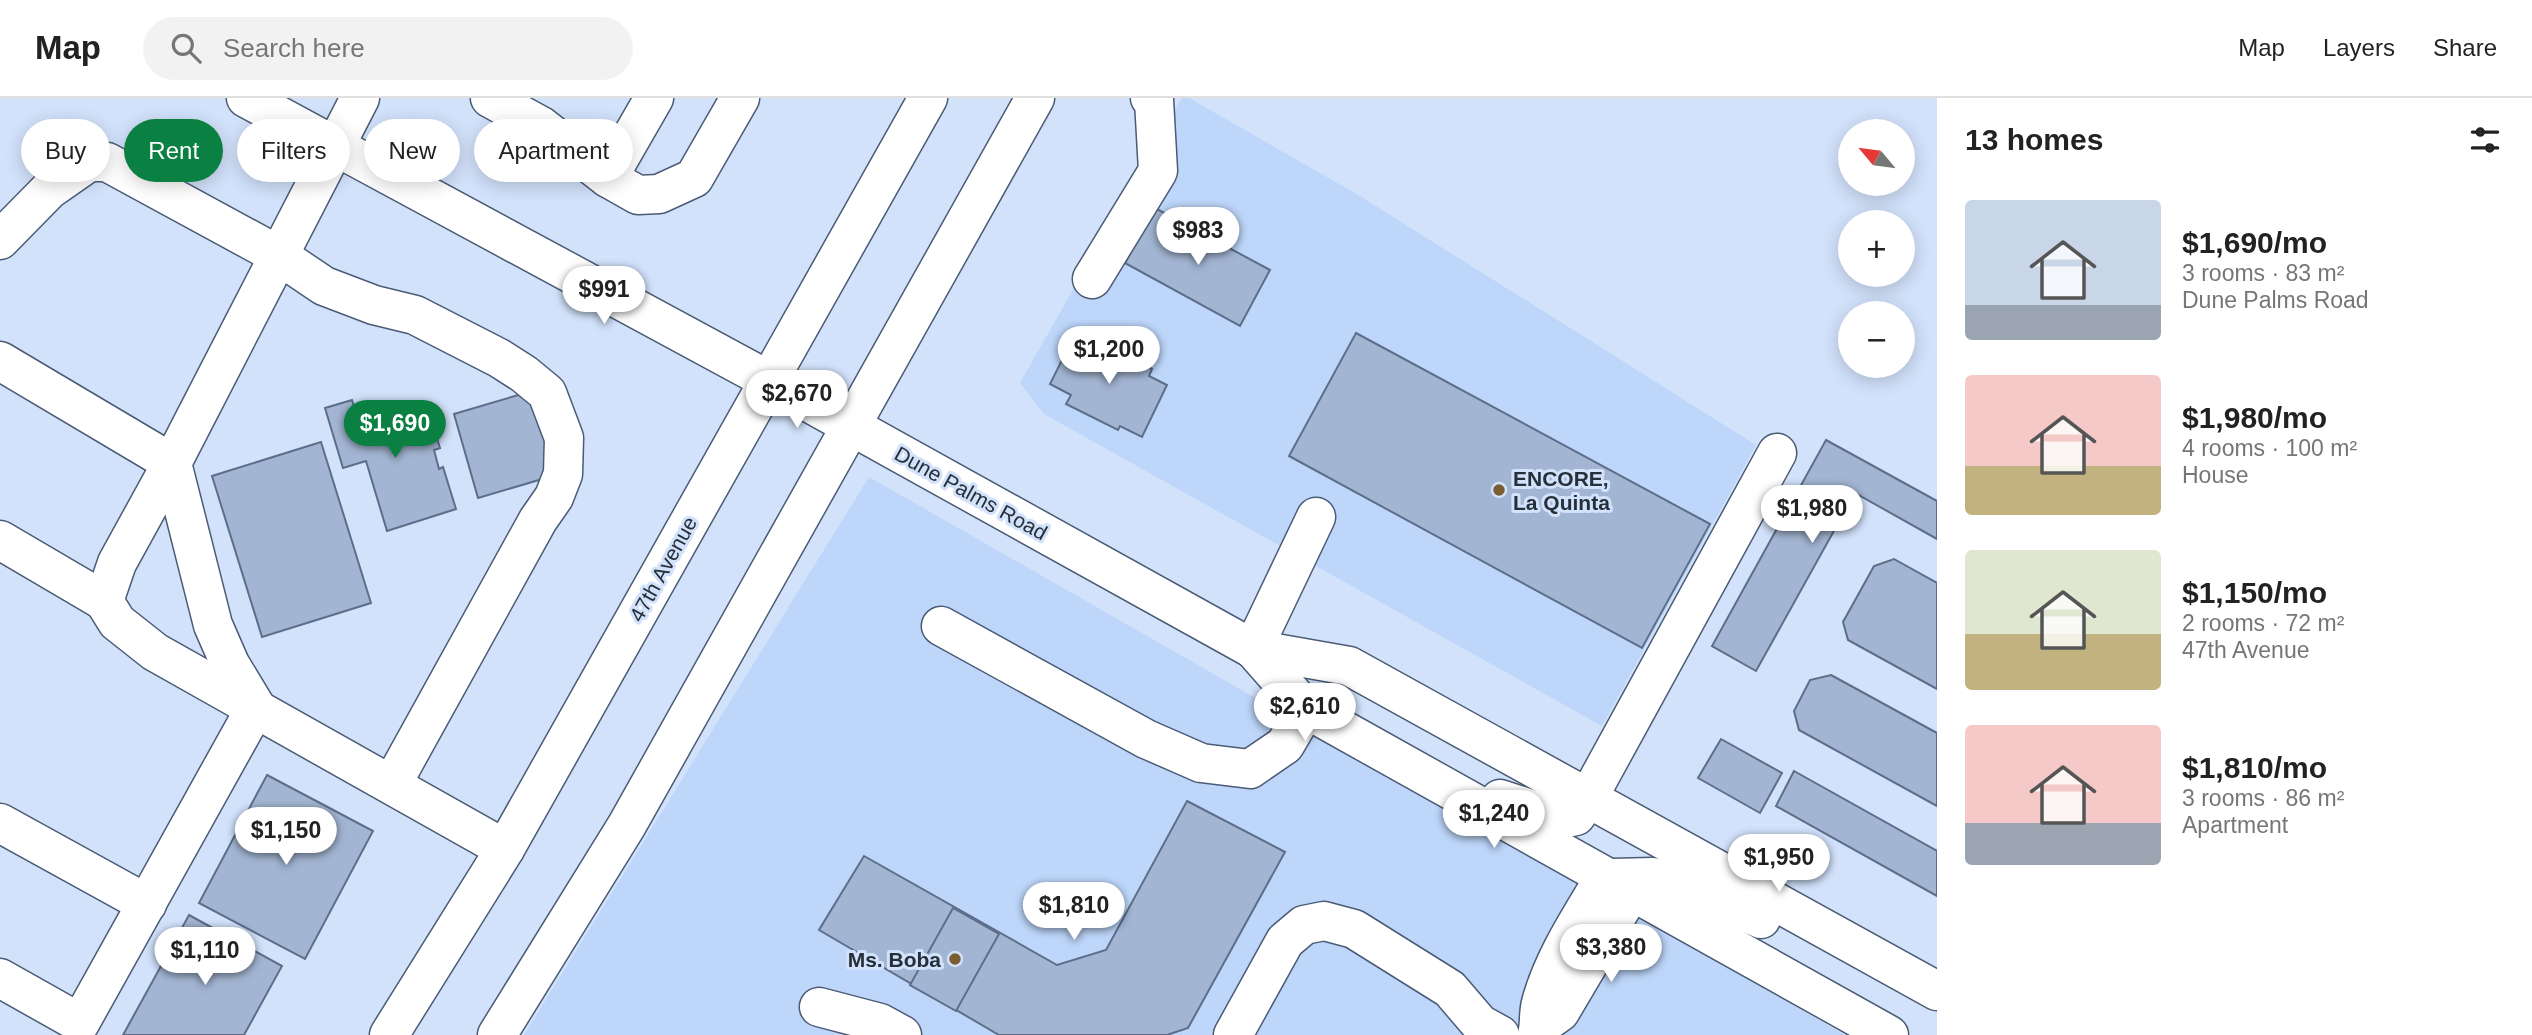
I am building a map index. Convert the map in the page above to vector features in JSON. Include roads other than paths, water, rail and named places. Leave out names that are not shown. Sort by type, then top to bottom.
[{"type":"main road","name":"Dune Palms Road","points":[[246,98],[285,119]]},
{"type":"main road","points":[[348,119],[360,98]]},
{"type":"main road","points":[[490,98],[528,119]]},
{"type":"main road","points":[[633,135],[654,98]]},
{"type":"main road","points":[[615,182],[638,195],[659,194],[694,178],[740,98]]},
{"type":"main road","name":"47th Avenue","points":[[389,1035],[505,849],[928,98]]},
{"type":"main road","points":[[497,1035],[627,825],[1035,98]]},
{"type":"main road","points":[[1092,279],[1158,171],[1154,100],[1150,98]]},
{"type":"main road","name":"Dune Palms Road","points":[[350,154],[769,381],[1253,649],[1349,666],[1937,992]]},
{"type":"main road","points":[[0,240],[49,190],[89,162],[107,162],[278,255],[324,286],[374,305],[415,315],[516,369],[547,393],[564,439],[564,474],[554,497],[538,520],[392,784]]},
{"type":"main road","points":[[104,601],[117,563],[172,463],[315,182]]},
{"type":"main road","points":[[0,361],[172,463],[213,625],[230,664],[256,707]]},
{"type":"main road","points":[[1412,769],[1561,819],[1576,816],[1588,799],[1777,453]]},
{"type":"main road","points":[[1253,649],[1316,517]]},
{"type":"main road","points":[[0,540],[104,601],[117,622],[155,652],[505,849]]},
{"type":"main road","points":[[941,626],[1146,739],[1201,763],[1250,769],[1285,745],[1306,709]]},
{"type":"main road","name":"Dune Palms Road","points":[[1253,649],[1306,709],[1889,1035]]},
{"type":"main road","points":[[0,978],[80,1023],[256,707]]},
{"type":"main road","points":[[0,823],[147,904]]},
{"type":"main road","points":[[1538,1031],[1540,1004],[1570,936],[1618,885],[1653,877],[1678,883],[1937,992]]},
{"type":"main road","points":[[1233,1035],[1285,941],[1304,925],[1324,921],[1354,929],[1450,989],[1480,1024],[1500,1035]]},
{"type":"main road","points":[[819,1007],[880,1023],[902,1035]]},
{"type":"place","name":"ENCORE, La Quinta","points":[[1499,490]]},
{"type":"place","name":"Ms. Boba","points":[[955,959]]}]
